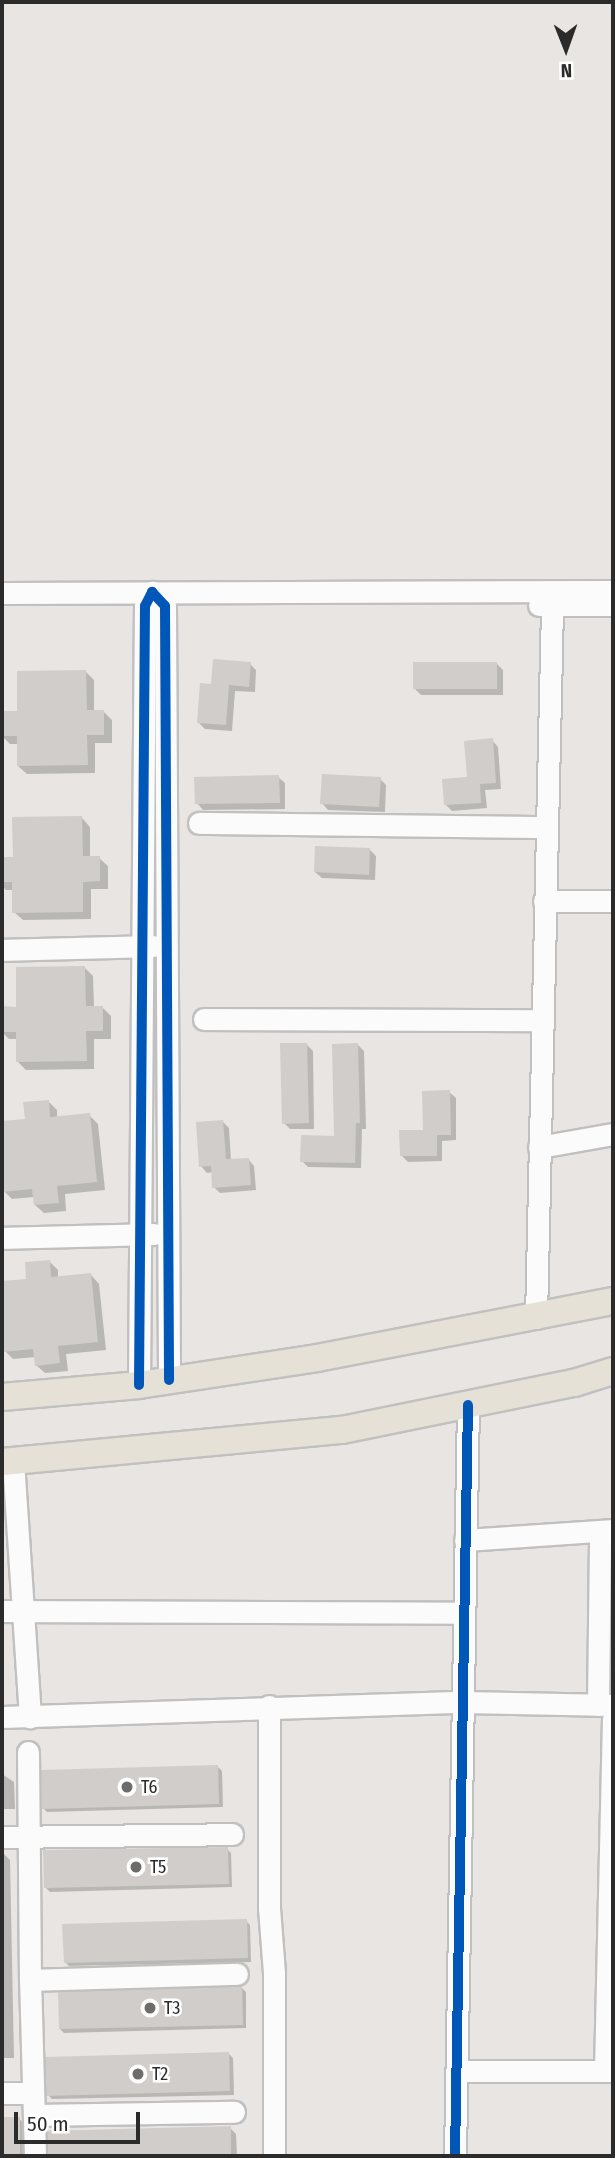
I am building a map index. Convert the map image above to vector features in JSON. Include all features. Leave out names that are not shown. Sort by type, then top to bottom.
[{"type":"main road","points":[[2,1397],[139,1385],[317,1358],[536,1318],[613,1301]]},
{"type":"main road","points":[[8,1462],[342,1430],[468,1405],[613,1371]]},
{"type":"street","points":[[2,606],[613,590]]},
{"type":"street","points":[[2,593],[154,601],[613,605]]},
{"type":"street","points":[[154,601],[165,946],[169,1380]]},
{"type":"street","points":[[139,1385],[141,947],[154,601]]},
{"type":"street","points":[[536,1318],[552,606]]},
{"type":"street","points":[[199,823],[545,827]]},
{"type":"street","points":[[544,901],[613,901]]},
{"type":"street","points":[[2,950],[165,946]]},
{"type":"street","points":[[204,1019],[542,1020]]},
{"type":"street","points":[[540,1147],[613,1134]]},
{"type":"street","points":[[2,1238],[167,1234]]},
{"type":"street","points":[[455,2156],[468,1405]]},
{"type":"street","points":[[8,1462],[12,1611],[30,1717]]},
{"type":"street","points":[[457,2071],[609,2071],[611,1948],[607,1531],[465,1540]]},
{"type":"street","points":[[12,1611],[463,1613]]},
{"type":"street","points":[[2,1717],[269,1706],[462,1702],[608,1710]]},
{"type":"street","points":[[269,1706],[268,1908],[274,1973],[274,2156]]},
{"type":"street","points":[[29,1752],[27,1836],[35,2156]]},
{"type":"street","points":[[2,1837],[232,1834]]},
{"type":"street","points":[[30,1980],[237,1973]]},
{"type":"street","points":[[2,2093],[33,2093]]},
{"type":"street","points":[[34,2115],[234,2112]]},
{"type":"building","points":[[213,659],[251,662],[249,687],[229,685],[226,725],[197,723],[200,683],[211,684]]},
{"type":"building","points":[[413,662],[497,662],[497,689],[413,689]]},
{"type":"building","points":[[86,670],[87,710],[104,710],[104,735],[87,735],[88,765],[17,766],[17,736],[2,736],[2,711],[17,711],[17,671]]},
{"type":"building","points":[[493,738],[496,783],[480,784],[481,803],[444,805],[442,779],[467,777],[464,741]]},
{"type":"building","points":[[322,774],[381,777],[379,807],[320,804]]},
{"type":"building","points":[[279,775],[280,803],[195,804],[194,777]]},
{"type":"building","points":[[82,816],[83,856],[100,856],[100,881],[83,882],[83,912],[12,913],[12,882],[2,882],[2,857],[13,857],[12,817]]},
{"type":"building","points":[[315,846],[370,848],[369,875],[314,872]]},
{"type":"building","points":[[85,966],[86,1006],[103,1006],[103,1031],[86,1031],[87,1061],[16,1062],[16,1032],[2,1032],[2,1006],[16,1007],[16,967]]},
{"type":"building","points":[[280,1043],[307,1043],[309,1123],[282,1124]]},
{"type":"building","points":[[358,1043],[360,1123],[356,1123],[355,1163],[300,1162],[301,1135],[334,1136],[332,1044]]},
{"type":"building","points":[[450,1090],[451,1135],[437,1135],[437,1156],[400,1156],[399,1130],[423,1130],[422,1091]]},
{"type":"building","points":[[49,1100],[50,1117],[90,1113],[97,1182],[57,1186],[59,1203],[34,1205],[32,1189],[2,1192],[2,1121],[25,1119],[23,1102]]},
{"type":"building","points":[[223,1120],[226,1159],[249,1158],[251,1185],[212,1188],[211,1166],[199,1167],[196,1122]]},
{"type":"building","points":[[50,1260],[51,1277],[91,1273],[98,1342],[58,1346],[60,1363],[35,1366],[33,1349],[3,1352],[2,1281],[26,1279],[25,1262]]},
{"type":"building","name":"T6","points":[[218,1765],[219,1804],[42,1809],[41,1770]]},
{"type":"building","name":"T5","points":[[228,1847],[229,1884],[44,1888],[43,1850]]},
{"type":"building","points":[[247,1919],[248,1958],[64,1963],[62,1924]]},
{"type":"building","name":"T3","points":[[242,1986],[243,2025],[59,2029],[58,1992]]},
{"type":"building","name":"T2","points":[[229,2052],[230,2091],[46,2096],[45,2057]]},
{"type":"building","points":[[2,2117],[20,2117],[20,2156],[2,2156]]},
{"type":"building","points":[[231,2126],[231,2156],[48,2156],[47,2131]]},
{"type":"cycle path","points":[[139,1385],[145,606],[152,592],[165,606],[169,1380]]},
{"type":"cycle path","points":[[455,2156],[468,1405]]},
{"type":"place","name":"T6","points":[[127,1787]]},
{"type":"place","name":"T5","points":[[136,1867]]},
{"type":"place","name":"T3","points":[[150,2008]]},
{"type":"place","name":"T2","points":[[138,2074]]}]
